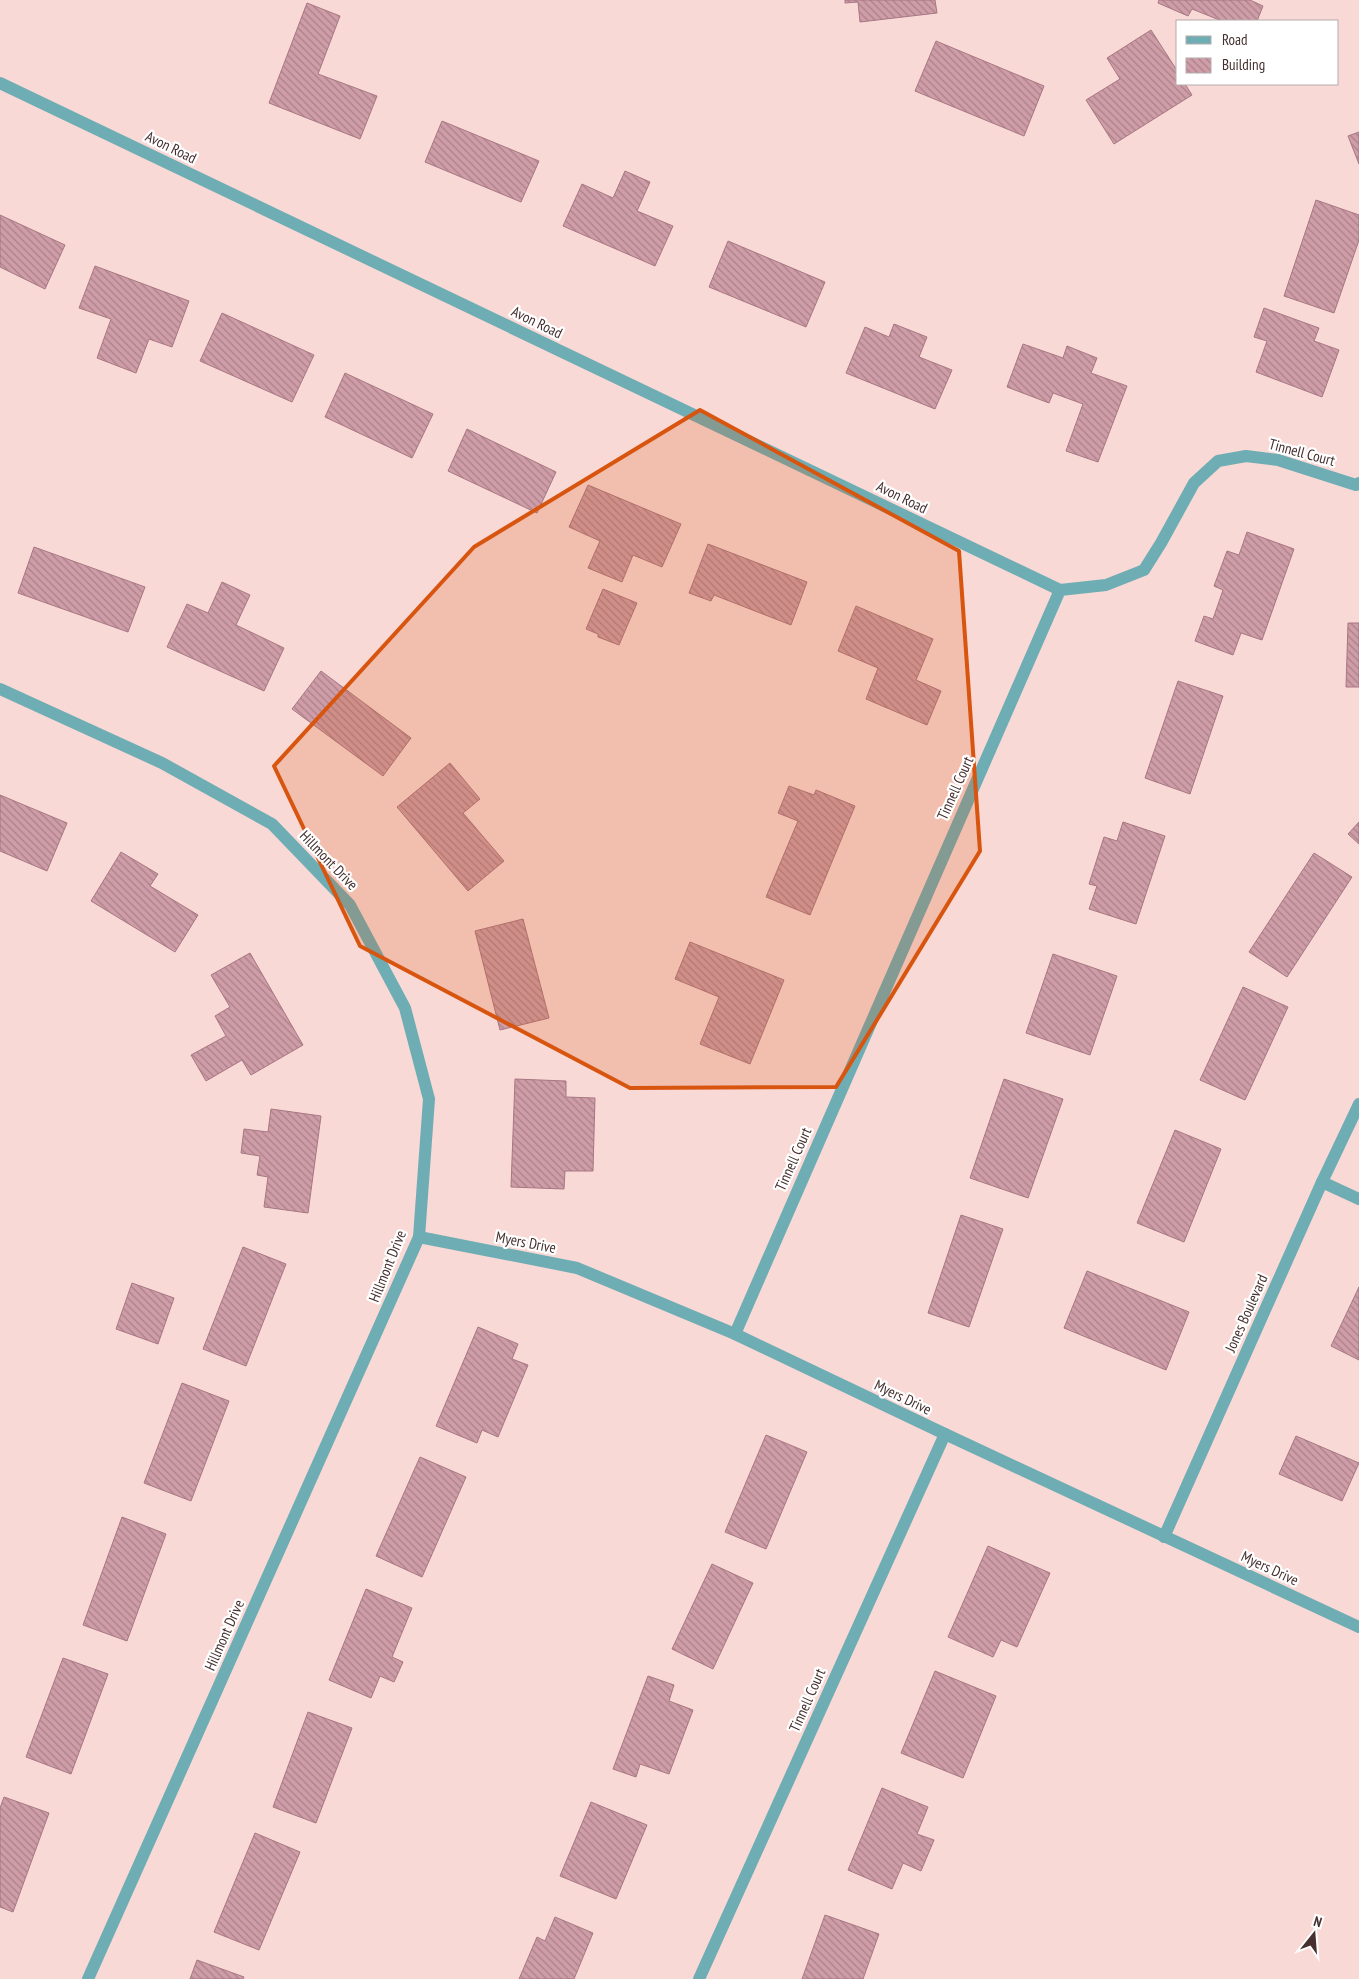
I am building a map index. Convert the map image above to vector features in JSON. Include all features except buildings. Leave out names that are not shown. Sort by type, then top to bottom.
[{"type":"street","name":"Avon Road","points":[[0,84],[1060,590]]},
{"type":"street","name":"Tinnell Court","points":[[735,1334],[1060,590],[1106,585],[1144,570],[1194,483],[1218,461],[1246,456],[1278,460],[1356,484],[1359,483]]},
{"type":"street","name":"Hillmont Drive","points":[[0,689],[162,763],[272,824],[350,905],[405,1008],[429,1100],[419,1237],[88,1979]]},
{"type":"street","name":"Jones Boulevard","points":[[1164,1537],[1322,1182],[1359,1104]]},
{"type":"street","points":[[1322,1182],[1359,1198]]},
{"type":"street","name":"Myers Drive","points":[[419,1237],[578,1268],[735,1334],[1359,1627]]},
{"type":"street","name":"Tinnell Court","points":[[698,1979],[945,1434]]},
{"type":"highlighted area","points":[[700,410],[959,551],[980,851],[836,1087],[630,1088],[360,946],[274,766],[474,547]]}]
